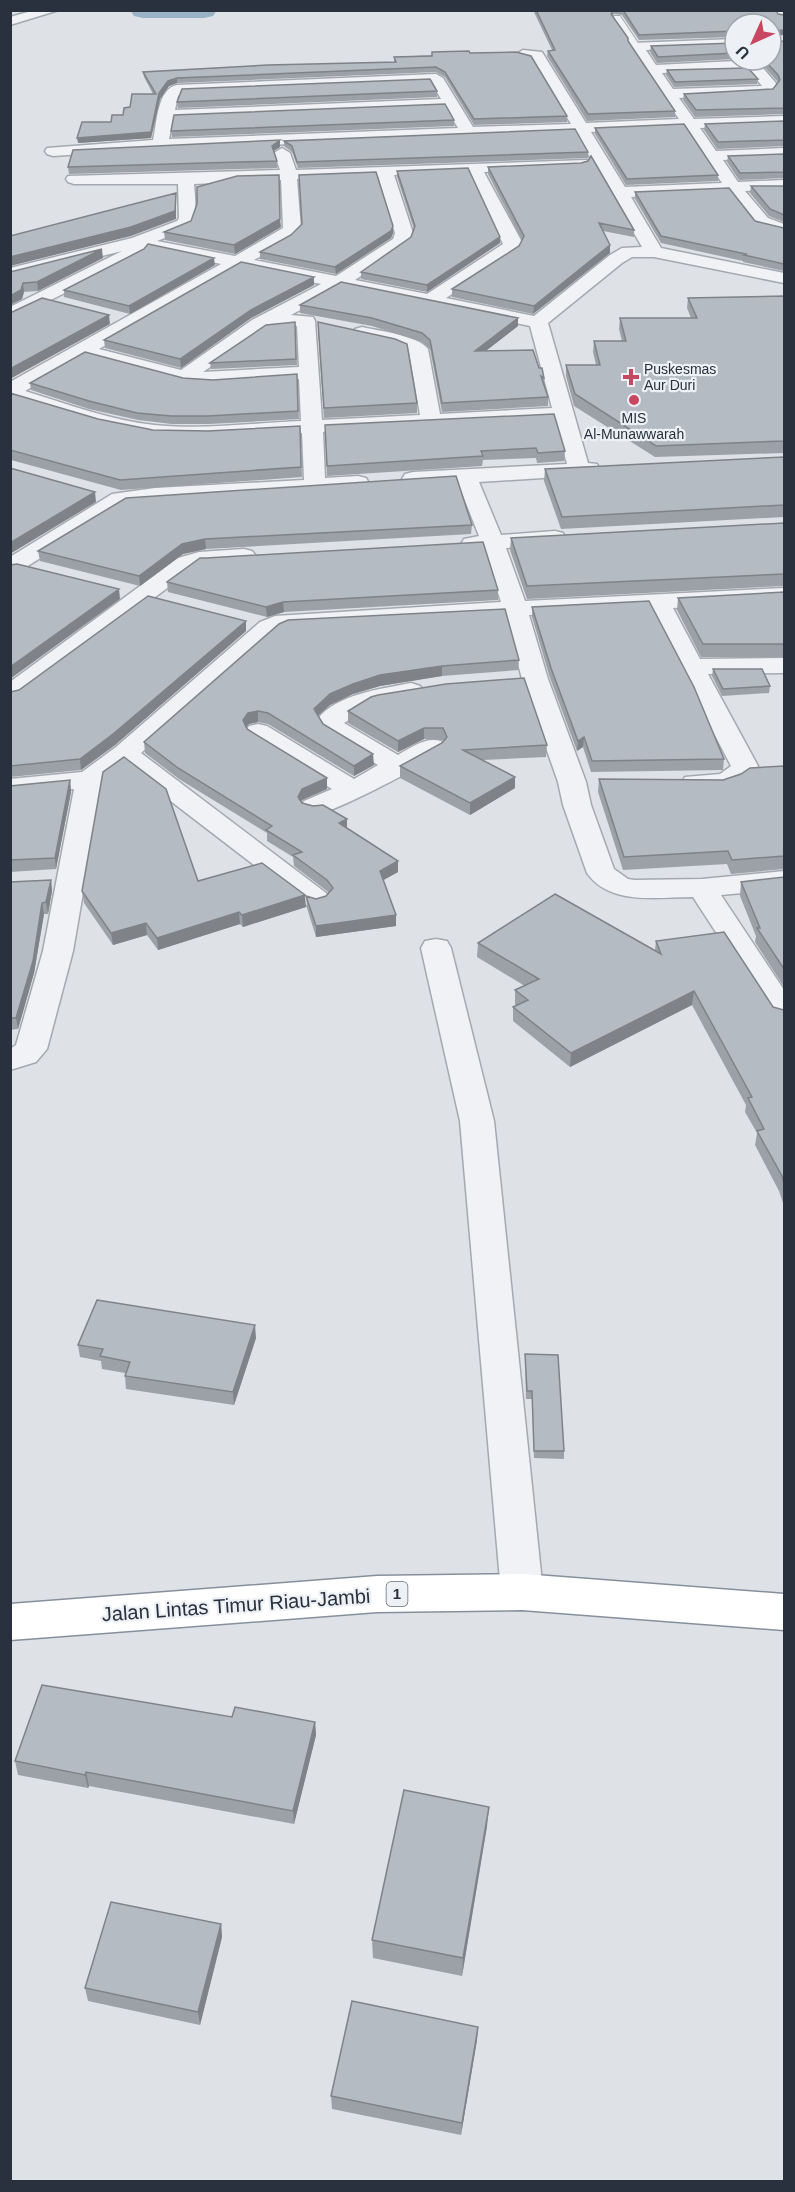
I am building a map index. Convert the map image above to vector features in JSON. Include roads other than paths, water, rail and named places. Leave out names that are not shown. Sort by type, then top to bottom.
[{"type":"highway","name":"Jalan Lintas Timur Riau-Jambi","points":[[10,1622],[366,1595],[522,1592],[784,1612]]},
{"type":"street","points":[[780,10],[784,15]]},
{"type":"street","points":[[10,21],[52,11]]},
{"type":"street","points":[[636,46],[723,44]]},
{"type":"street","points":[[636,46],[687,124],[733,187],[762,222],[784,230]]},
{"type":"street","points":[[581,163],[523,54],[537,55],[580,128],[622,192],[654,252]]},
{"type":"street","points":[[651,69],[723,65]]},
{"type":"street","points":[[759,72],[770,85],[767,90]]},
{"type":"street","points":[[160,144],[174,91],[199,87],[436,78],[468,132]]},
{"type":"street","points":[[668,94],[784,90]]},
{"type":"street","points":[[166,115],[452,103]]},
{"type":"street","points":[[53,151],[160,144],[784,120]]},
{"type":"street","points":[[10,392],[276,242],[292,229],[289,174],[278,140]]},
{"type":"street","points":[[74,179],[186,179],[581,163],[597,152]]},
{"type":"street","points":[[710,156],[784,153]]},
{"type":"street","points":[[431,300],[512,247],[513,242],[474,167]]},
{"type":"street","points":[[184,377],[260,324],[339,282],[401,242],[403,238],[384,170]]},
{"type":"street","points":[[10,274],[138,242],[184,224],[187,218],[186,179]]},
{"type":"street","points":[[622,192],[784,185]]},
{"type":"street","points":[[138,242],[538,322]]},
{"type":"street","points":[[10,315],[138,250],[138,242]]},
{"type":"street","points":[[538,322],[616,259],[625,247],[784,278]]},
{"type":"street","points":[[10,292],[64,305]]},
{"type":"street","points":[[110,317],[132,322]]},
{"type":"street","points":[[260,324],[285,320],[306,321],[327,326]]},
{"type":"street","points":[[306,321],[315,485]]},
{"type":"street","points":[[538,322],[579,469]]},
{"type":"street","points":[[348,330],[402,342],[418,349],[431,419]]},
{"type":"street","points":[[81,350],[184,377],[213,379],[308,372]]},
{"type":"street","points":[[10,392],[110,423],[155,431],[187,432],[563,414]]},
{"type":"street","points":[[396,480],[614,468]]},
{"type":"street","points":[[466,476],[493,542],[515,607],[524,680],[584,782],[577,804],[601,873],[610,881],[635,889],[702,888],[784,880]]},
{"type":"street","points":[[87,490],[120,499],[373,482]]},
{"type":"street","points":[[13,565],[120,499]]},
{"type":"street","points":[[445,545],[573,537]]},
{"type":"street","points":[[10,694],[155,599],[192,561],[266,555]]},
{"type":"street","points":[[13,565],[47,572]]},
{"type":"street","points":[[111,588],[155,599]]},
{"type":"street","points":[[10,787],[89,779],[125,753],[257,624],[515,607],[784,595]]},
{"type":"street","points":[[657,601],[745,766],[734,779],[721,783],[675,783]]},
{"type":"street","points":[[691,667],[784,665]]},
{"type":"street","points":[[282,747],[330,724],[329,721],[361,701],[437,687]]},
{"type":"street","points":[[330,724],[398,766]]},
{"type":"street","points":[[258,732],[353,790]]},
{"type":"street","points":[[314,807],[353,790],[432,747]]},
{"type":"street","points":[[125,753],[316,899]]},
{"type":"street","points":[[10,1060],[25,1055],[31,1049],[58,951],[58,880],[89,779]]},
{"type":"street","points":[[702,888],[779,996]]},
{"type":"street","points":[[436,948],[477,1121],[522,1592]]},
{"type":"lane","points":[[617,18],[636,46]]},
{"type":"waterway","points":[[143,10],[204,10]]},
{"type":"place","name":"Puskesmas Aur Duri","points":[[631,377]]},
{"type":"place","name":"MIS Al-Munawwarah","points":[[634,400]]}]
